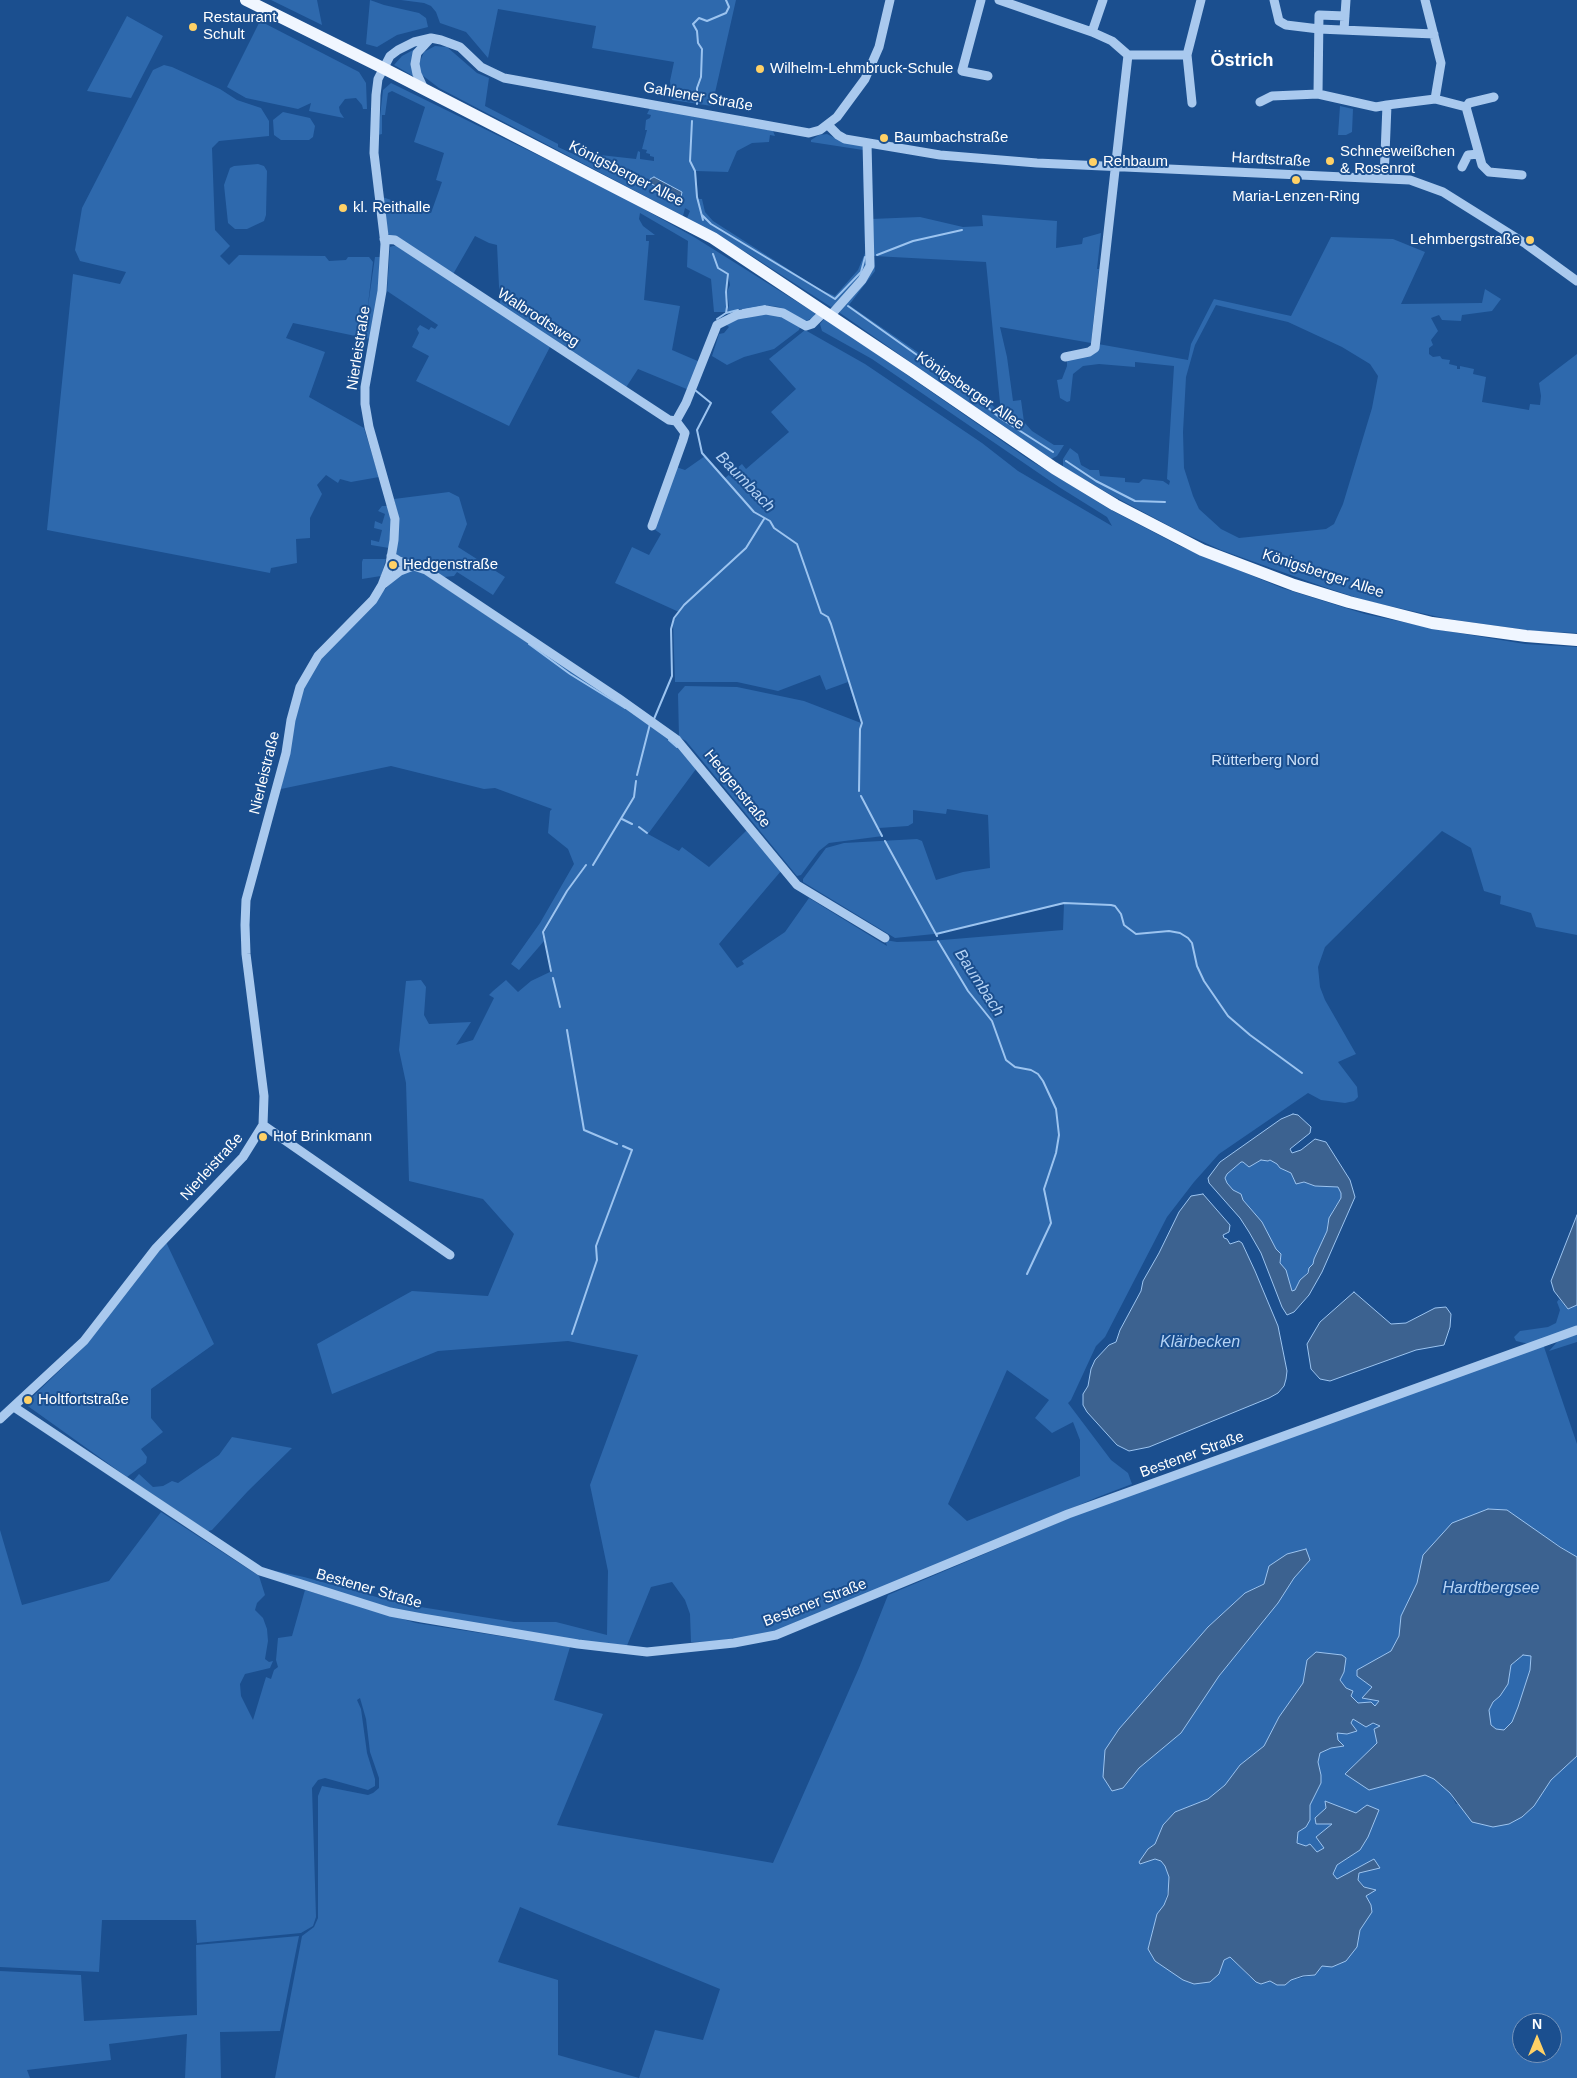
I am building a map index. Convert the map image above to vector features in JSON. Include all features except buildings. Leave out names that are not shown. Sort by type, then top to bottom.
[{"type":"main road","points":[[246,0],[383,68]]},
{"type":"main road","name":"Königsberger Allee","points":[[383,68],[713,238],[1054,468],[1115,506],[1202,550],[1294,585],[1349,602],[1432,623],[1526,636],[1577,640]]},
{"type":"street","name":"Gahlener Straße","points":[[431,38],[451,42],[460,47],[481,67],[504,78],[809,133],[820,130],[828,125],[847,106],[864,80],[879,47],[890,0]]},
{"type":"street","points":[[981,0],[962,70],[988,76]]},
{"type":"street","points":[[999,0],[1024,4],[1092,32],[1112,41],[1128,55],[1187,55]]},
{"type":"street","points":[[1092,32],[1103,0]]},
{"type":"street","points":[[1192,104],[1187,55],[1200,0]]},
{"type":"street","points":[[1274,0],[1279,21],[1283,24],[1319,29],[1434,34]]},
{"type":"street","points":[[1344,30],[1346,0]]},
{"type":"street","points":[[1425,0],[1441,63],[1435,99]]},
{"type":"street","points":[[1318,94],[1319,15],[1345,16]]},
{"type":"street","points":[[383,68],[390,56],[398,50],[414,42],[431,38]]},
{"type":"street","points":[[424,89],[417,74],[415,64],[417,53],[422,45],[431,38]]},
{"type":"street","points":[[1065,357],[1089,352],[1095,348],[1128,55]]},
{"type":"street","name":"Nierleistraße","points":[[0,1419],[84,1341],[156,1248],[243,1157],[263,1125],[264,1096],[246,954],[246,900],[286,753],[291,720],[300,687],[318,656],[373,600],[382,585],[391,556],[395,518],[369,427],[365,404],[365,387],[382,291],[384,239],[374,153],[376,95],[378,79],[383,68]]},
{"type":"street","points":[[1260,102],[1272,96],[1318,94],[1376,107],[1435,99],[1466,107]]},
{"type":"street","points":[[1466,107],[1469,103],[1494,97]]},
{"type":"street","points":[[1384,179],[1387,105]]},
{"type":"street","points":[[1466,107],[1482,165],[1489,172],[1522,175]]},
{"type":"street","name":"Hardtstraße","points":[[828,125],[845,139],[940,155],[1037,163],[1410,180],[1443,192],[1526,244],[1577,280]]},
{"type":"street","points":[[652,526],[685,432],[676,421],[686,403],[714,330],[721,322],[737,315],[766,310],[783,313],[806,326],[812,324],[827,314],[862,280],[870,266],[867,143]]},
{"type":"street","points":[[1462,167],[1468,155],[1479,154]]},
{"type":"street","name":"Walbrodtsweg","points":[[384,239],[395,240],[669,420],[676,421]]},
{"type":"street","name":"Hedgenstraße","points":[[391,556],[426,570],[618,698],[677,740],[798,885],[885,938]]},
{"type":"street","points":[[382,585],[400,571],[413,566]]},
{"type":"street","points":[[263,1125],[450,1254]]},
{"type":"street","name":"Bestener Straße","points":[[14,1407],[260,1571],[390,1612],[595,1646],[647,1652],[734,1643],[776,1635],[1068,1514],[1577,1330]]},
{"type":"green space","points":[[271,0],[317,0],[322,25]]},
{"type":"green space","points":[[370,0],[419,13],[426,18],[428,27],[397,35],[377,47],[366,44]]},
{"type":"green space","points":[[401,0],[736,0],[712,106],[672,100],[670,81],[674,62],[592,48],[596,26],[498,9],[488,58],[466,32],[440,23],[436,12],[431,6],[424,3]]},
{"type":"green space","points":[[127,16],[163,36],[131,98],[87,91]]},
{"type":"green space","points":[[260,21],[359,72],[366,83],[367,109],[363,109],[356,98],[345,99],[339,107],[344,118],[309,111],[311,103],[298,109],[246,98],[227,87]]},
{"type":"green space","points":[[435,46],[447,47],[477,73],[489,78],[485,106],[558,144],[558,147],[591,162],[591,154],[636,159],[638,151],[640,152],[640,159],[654,161],[654,157],[646,153],[647,150],[642,149],[647,130],[645,130],[646,120],[651,115],[647,114],[650,108],[773,131],[775,136],[770,135],[769,142],[752,143],[737,151],[728,172],[696,171],[698,199],[702,199],[705,212],[713,221],[821,290],[835,296],[858,270],[865,253],[863,150],[811,142],[811,140],[819,135],[827,134],[845,143],[864,146],[868,254],[865,272],[831,307],[749,254],[687,218],[690,211],[685,208],[683,216],[439,88],[422,75],[418,66],[424,52]]},
{"type":"green space","points":[[415,49],[413,76],[394,65],[402,56]]},
{"type":"green space","points":[[164,65],[220,89],[237,100],[261,108],[269,121],[269,136],[219,141],[212,148],[215,230],[230,246],[220,256],[229,265],[239,255],[325,256],[329,261],[346,260],[348,257],[369,257],[373,262],[367,313],[375,257],[380,257],[379,291],[370,339],[293,323],[286,338],[325,352],[309,397],[364,428],[379,477],[351,482],[340,479],[338,483],[326,475],[317,485],[322,494],[310,518],[310,538],[296,539],[297,563],[271,568],[270,573],[47,530],[73,274],[120,284],[126,272],[80,261],[75,250],[82,208],[153,70]]},
{"type":"green space","points":[[391,83],[613,192],[694,237],[815,313],[814,317],[806,321],[779,307],[764,305],[727,312],[729,306],[727,292],[730,285],[728,274],[725,292],[727,307],[725,312],[714,312],[711,279],[687,267],[688,241],[640,213],[639,219],[643,226],[655,235],[646,235],[646,241],[649,241],[644,300],[680,306],[672,350],[700,362],[689,390],[638,369],[625,389],[500,307],[497,245],[475,236],[452,276],[388,234],[382,197],[431,213],[442,182],[436,180],[444,153],[414,142],[425,107],[392,91],[388,93],[385,115],[382,115],[382,134],[378,135],[383,90]]},
{"type":"green space","points":[[1340,106],[1353,109],[1352,132],[1346,135],[1338,135]]},
{"type":"green space","points":[[283,112],[310,118],[315,126],[313,137],[309,140],[281,140],[274,135],[273,120]]},
{"type":"green space","points":[[258,164],[264,166],[267,171],[266,215],[264,221],[247,229],[235,229],[228,223],[224,185],[230,168]]},
{"type":"green space","points":[[982,215],[1057,221],[1056,248],[1082,244],[1083,238],[1101,233],[1091,343],[1000,327],[1007,357],[1013,401],[1021,400],[1024,422],[1032,431],[1054,445],[1064,445],[1057,456],[1051,459],[840,313],[840,310],[868,275],[871,219],[920,217],[963,227],[983,226]],"holes":[[[874,256],[986,262],[1001,413],[983,397],[849,305],[875,271]]]},
{"type":"green space","points":[[1331,237],[1393,239],[1425,252],[1401,304],[1482,303],[1485,289],[1501,299],[1492,311],[1462,315],[1461,321],[1442,320],[1439,315],[1431,318],[1438,331],[1431,340],[1433,345],[1429,348],[1429,354],[1433,357],[1440,356],[1442,359],[1450,360],[1449,364],[1457,366],[1457,369],[1460,369],[1460,366],[1474,369],[1473,374],[1486,377],[1482,402],[1529,410],[1530,404],[1540,405],[1539,383],[1577,354],[1577,633],[1533,631],[1448,619],[1367,601],[1221,550],[1179,531],[1063,467],[1063,459],[1070,448],[1078,454],[1081,465],[1090,470],[1099,470],[1100,476],[1125,478],[1125,482],[1139,483],[1143,479],[1163,481],[1169,485],[1170,481],[1167,479],[1174,366],[1135,362],[1135,367],[1099,364],[1083,366],[1073,374],[1070,401],[1067,402],[1060,398],[1057,380],[1062,379],[1067,361],[1098,344],[1188,360],[1191,344],[1214,299],[1291,316]],"holes":[[[1216,305],[1288,322],[1342,347],[1370,364],[1378,376],[1372,408],[1343,504],[1334,524],[1326,529],[1239,538],[1221,529],[1199,509],[1193,496],[1184,468],[1183,432],[1186,377],[1195,345]]]},
{"type":"green space","points":[[397,246],[551,345],[509,426],[416,381],[429,356],[412,347],[419,333],[417,329],[420,325],[429,330],[431,327],[435,329],[438,325],[387,291],[390,247]]},
{"type":"green space","points":[[764,313],[777,314],[800,327],[799,330],[774,349],[744,357],[727,365],[712,356],[719,334],[724,333],[729,327],[724,323],[730,319]]},
{"type":"green space","name":"Rütterberg Nord","points":[[825,318],[1028,459],[1111,510],[1180,546],[1282,588],[1365,614],[1441,630],[1525,644],[1577,647],[1577,935],[1536,927],[1531,913],[1500,904],[1501,896],[1484,891],[1471,848],[1442,831],[1325,947],[1318,967],[1320,987],[1325,1000],[1356,1054],[1338,1062],[1357,1087],[1358,1097],[1354,1101],[1345,1103],[1321,1100],[1308,1093],[1219,1154],[1167,1217],[1105,1337],[1096,1346],[1068,1403],[1111,1460],[1128,1473],[1132,1484],[793,1627],[733,1641],[691,1642],[690,1614],[685,1600],[672,1582],[651,1587],[626,1648],[395,1610],[261,1568],[304,1577],[402,1604],[514,1622],[556,1622],[607,1635],[608,1571],[590,1485],[638,1355],[568,1341],[438,1351],[332,1394],[317,1344],[412,1291],[488,1296],[514,1234],[483,1199],[409,1181],[406,1083],[399,1050],[406,981],[421,980],[426,987],[424,1015],[429,1024],[471,1022],[456,1045],[473,1040],[494,998],[489,995],[493,991],[506,980],[518,992],[531,981],[552,971],[544,933],[566,894],[586,866],[584,866],[568,889],[544,930],[542,935],[544,941],[519,970],[511,964],[540,923],[574,864],[568,849],[548,833],[550,811],[552,809],[495,788],[484,789],[391,766],[281,789],[293,725],[303,690],[317,663],[399,574],[417,569],[673,740],[696,769],[648,834],[679,851],[682,847],[709,867],[747,830],[781,871],[719,944],[737,968],[744,964],[742,961],[785,932],[809,898],[887,946],[885,940],[897,942],[930,941],[1063,930],[1064,904],[934,934],[895,938],[803,882],[803,879],[826,848],[844,843],[917,839],[922,841],[936,880],[963,872],[990,868],[988,815],[947,809],[946,814],[913,810],[913,823],[908,826],[879,828],[883,836],[829,843],[819,851],[801,875],[797,876],[686,741],[679,737],[678,694],[685,686],[737,687],[804,701],[861,723],[848,682],[826,690],[820,675],[778,691],[737,682],[675,682],[673,622],[679,612],[615,583],[632,547],[649,555],[661,534],[654,529],[676,467],[685,470],[705,456],[725,478],[742,464],[746,469],[789,432],[771,412],[796,389],[769,359],[805,330],[865,364],[982,443],[1018,471],[1112,526],[1107,517],[1059,487],[872,359],[822,331],[820,324]],"holes":[[[1007,1370],[1049,1400],[1035,1418],[1052,1433],[1073,1422],[1080,1440],[1080,1476],[967,1521],[948,1504]]]},
{"type":"green space","points":[[449,492],[459,497],[467,524],[458,547],[505,577],[493,595],[457,572],[454,576],[444,577],[399,558],[396,553],[399,520],[394,499]]},
{"type":"green space","points":[[382,506],[388,506],[390,511],[392,529],[389,548],[371,545],[371,540],[379,542],[382,530],[374,528],[375,521],[382,524],[385,514],[378,511]]},
{"type":"green space","points":[[363,559],[386,559],[381,576],[362,579]]},
{"type":"green space","points":[[1261,1160],[1270,1160],[1277,1164],[1280,1168],[1291,1173],[1294,1180],[1300,1183],[1304,1182],[1315,1186],[1338,1186],[1341,1193],[1341,1198],[1333,1210],[1327,1231],[1313,1264],[1295,1290],[1291,1291],[1280,1263],[1281,1254],[1276,1249],[1262,1222],[1243,1200],[1241,1194],[1233,1190],[1225,1178],[1241,1162],[1252,1165]]},
{"type":"green space","points":[[166,1242],[214,1344],[151,1389],[151,1418],[163,1432],[141,1449],[147,1457],[146,1463],[127,1477],[25,1404],[86,1345]]},
{"type":"green space","points":[[1559,1299],[1568,1309],[1577,1305],[1577,1328],[1529,1344],[1516,1341],[1514,1337],[1520,1331],[1548,1327],[1556,1323],[1560,1310],[1557,1302]]},
{"type":"green space","points":[[1577,1334],[1577,1342],[1549,1351],[1557,1342]]},
{"type":"green space","points":[[1543,1344],[1577,1444],[1577,1557],[1525,1524],[1423,1555],[1417,1583],[1401,1616],[1399,1636],[1391,1651],[1357,1670],[1357,1676],[1373,1687],[1362,1698],[1379,1701],[1375,1706],[1371,1702],[1358,1703],[1351,1696],[1353,1691],[1346,1688],[1340,1680],[1344,1672],[1341,1655],[1317,1652],[1312,1655],[1307,1660],[1303,1683],[1279,1717],[1264,1746],[1240,1765],[1225,1785],[1208,1799],[1175,1812],[1163,1825],[1155,1844],[1148,1849],[1155,1859],[1161,1861],[1165,1866],[1169,1877],[1169,1887],[1164,1905],[1157,1914],[1148,1948],[1155,1961],[1169,1970],[1219,1974],[1224,1960],[1230,1957],[1250,1977],[1264,1983],[1271,1981],[1284,1985],[1291,1980],[1315,1975],[1322,1966],[1357,1947],[1360,1930],[1372,1912],[1371,1905],[1365,1896],[1375,1890],[1365,1887],[1358,1880],[1359,1872],[1374,1859],[1337,1879],[1333,1875],[1337,1865],[1360,1850],[1368,1837],[1356,1813],[1333,1824],[1316,1837],[1325,1848],[1317,1852],[1297,1844],[1298,1832],[1306,1827],[1310,1820],[1310,1805],[1321,1783],[1318,1762],[1320,1753],[1331,1748],[1344,1746],[1338,1740],[1337,1733],[1347,1734],[1356,1730],[1351,1723],[1353,1719],[1380,1726],[1374,1729],[1377,1743],[1345,1774],[1369,1790],[1425,1775],[1434,1779],[1450,1793],[1456,1804],[1534,1806],[1551,1780],[1577,1756],[1577,2078],[639,2078],[275,2078],[302,1936],[314,1927],[318,1918],[318,1796],[322,1786],[368,1795],[379,1788],[379,1778],[370,1752],[366,1719],[360,1698],[357,1700],[361,1709],[367,1753],[375,1779],[375,1786],[368,1790],[325,1778],[318,1780],[312,1788],[316,1917],[313,1926],[301,1933],[197,1943],[196,1920],[102,1920],[99,1972],[0,1967],[0,1530],[22,1605],[109,1581],[161,1512],[259,1576],[265,1595],[257,1603],[255,1610],[263,1618],[267,1629],[268,1641],[265,1659],[269,1662],[273,1661],[270,1668],[245,1674],[240,1684],[241,1696],[253,1720],[266,1677],[271,1679],[274,1670],[278,1667],[276,1660],[278,1638],[292,1636],[305,1590],[416,1623],[570,1647],[554,1700],[603,1714],[557,1825],[773,1863],[859,1668],[888,1595],[1100,1505]],"holes":[[[1310,1560],[1294,1578],[1278,1603],[1219,1676],[1181,1733],[1139,1768],[1123,1788],[1105,1750],[1119,1729],[1208,1627],[1245,1593]],[[520,1907],[720,1989],[703,2040],[655,2030],[639,2078],[558,2055],[558,1980],[498,1962]]]},
{"type":"green space","points":[[232,1437],[292,1448],[212,1530],[208,1531],[133,1481],[139,1474],[153,1487],[163,1486],[172,1481],[178,1483],[219,1455]]},
{"type":"green space","points":[[1523,1655],[1531,1656],[1530,1670],[1518,1707],[1512,1722],[1504,1731],[1496,1729],[1491,1725],[1489,1710],[1508,1684],[1511,1665]]},
{"type":"green space","points":[[299,1936],[280,2031],[220,2032],[221,2078],[185,2078],[187,2034],[109,2044],[111,2060],[27,2070],[30,2078],[0,2078],[0,1971],[81,1975],[84,2021],[197,2015],[196,1945]]},
{"type":"water","points":[[654,177],[682,192],[681,197],[678,198],[650,183],[650,179]]},
{"type":"water","points":[[1293,1114],[1298,1115],[1311,1127],[1310,1133],[1290,1149],[1292,1153],[1301,1150],[1315,1139],[1326,1142],[1350,1180],[1355,1197],[1322,1272],[1309,1295],[1294,1312],[1287,1315],[1282,1307],[1261,1253],[1249,1232],[1240,1218],[1209,1183],[1208,1178],[1220,1162],[1281,1119]],"holes":[[[1261,1160],[1270,1160],[1280,1168],[1291,1173],[1296,1184],[1304,1182],[1315,1186],[1338,1187],[1341,1193],[1341,1198],[1329,1218],[1327,1231],[1313,1264],[1309,1268],[1308,1273],[1300,1280],[1295,1290],[1292,1291],[1286,1270],[1280,1263],[1281,1254],[1276,1249],[1262,1222],[1243,1200],[1241,1194],[1233,1190],[1225,1178],[1241,1162],[1249,1167]]]},
{"type":"water","name":"Klärbecken","points":[[1203,1194],[1230,1225],[1229,1232],[1223,1235],[1224,1238],[1230,1244],[1239,1241],[1242,1243],[1255,1271],[1278,1326],[1287,1371],[1284,1386],[1278,1393],[1269,1398],[1149,1447],[1129,1451],[1117,1445],[1087,1412],[1083,1405],[1083,1394],[1088,1386],[1091,1369],[1095,1360],[1109,1345],[1116,1342],[1120,1330],[1141,1291],[1143,1281],[1179,1212],[1191,1196]]},
{"type":"water","points":[[1577,1215],[1577,1305],[1568,1309],[1554,1291],[1551,1281]]},
{"type":"water","points":[[1354,1292],[1391,1324],[1406,1323],[1435,1308],[1446,1307],[1451,1314],[1450,1327],[1444,1345],[1416,1350],[1330,1381],[1320,1379],[1311,1369],[1307,1344],[1320,1322]]},
{"type":"water","name":"Hardtbergsee","points":[[1488,1509],[1507,1510],[1577,1557],[1577,1756],[1551,1780],[1534,1806],[1522,1817],[1509,1824],[1493,1827],[1472,1822],[1450,1793],[1434,1779],[1425,1775],[1369,1790],[1345,1774],[1377,1743],[1374,1729],[1380,1726],[1373,1723],[1366,1727],[1353,1719],[1351,1723],[1357,1731],[1347,1734],[1337,1733],[1338,1740],[1344,1746],[1331,1748],[1320,1753],[1318,1762],[1321,1783],[1310,1805],[1310,1820],[1306,1827],[1298,1832],[1297,1843],[1306,1846],[1310,1844],[1317,1852],[1324,1848],[1316,1837],[1332,1824],[1316,1824],[1315,1818],[1326,1808],[1325,1801],[1356,1813],[1367,1805],[1379,1810],[1368,1837],[1360,1850],[1337,1865],[1333,1874],[1337,1879],[1374,1859],[1380,1868],[1359,1873],[1358,1880],[1364,1887],[1376,1890],[1366,1896],[1371,1905],[1372,1912],[1360,1930],[1357,1947],[1346,1961],[1332,1967],[1322,1966],[1315,1975],[1291,1980],[1285,1985],[1277,1985],[1270,1981],[1261,1984],[1256,1982],[1230,1957],[1224,1960],[1219,1974],[1210,1982],[1194,1984],[1183,1980],[1155,1961],[1148,1949],[1157,1914],[1164,1905],[1168,1895],[1169,1877],[1165,1866],[1161,1861],[1155,1859],[1140,1864],[1139,1862],[1148,1849],[1155,1844],[1163,1825],[1175,1812],[1208,1799],[1225,1785],[1240,1765],[1264,1746],[1279,1717],[1303,1683],[1307,1660],[1316,1652],[1342,1655],[1346,1658],[1344,1672],[1340,1680],[1346,1688],[1353,1691],[1351,1696],[1358,1703],[1371,1702],[1375,1706],[1379,1701],[1362,1698],[1372,1687],[1357,1676],[1357,1670],[1391,1651],[1399,1636],[1401,1616],[1417,1583],[1423,1555],[1452,1523]],"holes":[[[1523,1655],[1531,1656],[1530,1670],[1512,1722],[1504,1730],[1496,1729],[1491,1725],[1489,1710],[1508,1684],[1511,1665]]]},
{"type":"water","points":[[1306,1549],[1310,1560],[1219,1676],[1181,1733],[1139,1768],[1123,1788],[1112,1791],[1103,1777],[1105,1750],[1119,1729],[1208,1627],[1245,1593],[1264,1584],[1269,1566],[1287,1554]]},
{"type":"waterway","name":"Baumbach","points":[[697,104],[697,88],[701,77],[702,49],[698,43],[697,31],[693,24],[699,18],[707,21],[726,13],[729,7],[726,0]]},
{"type":"waterway","name":"Baumbach","points":[[692,121],[690,161],[695,171],[697,197],[703,220]]},
{"type":"waterway","points":[[702,215],[711,224],[835,299],[861,272],[865,257]]},
{"type":"waterway","points":[[877,255],[913,241],[962,230]]},
{"type":"waterway","name":"Baumbach","points":[[713,254],[718,268],[728,274],[726,313],[717,319]]},
{"type":"waterway","points":[[743,310],[765,306]]},
{"type":"waterway","points":[[848,306],[972,394],[1000,418],[1053,452]]},
{"type":"waterway","points":[[726,313],[738,310]]},
{"type":"waterway","name":"Baumbach","points":[[695,390],[711,403],[697,430],[702,453],[754,512],[770,521],[774,528],[797,544],[821,613],[828,617],[831,624],[862,723],[860,729],[859,791]]},
{"type":"waterway","points":[[1066,461],[1096,481],[1135,501],[1165,502]]},
{"type":"waterway","points":[[654,719],[672,676],[671,629],[674,618],[684,605],[746,548],[764,519]]},
{"type":"waterway","points":[[529,644],[570,674],[625,708]]},
{"type":"waterway","points":[[637,775],[650,724]]},
{"type":"waterway","points":[[669,740],[677,747]]},
{"type":"waterway","points":[[593,865],[634,797],[636,781]]},
{"type":"waterway","name":"Baumbach","points":[[861,796],[882,836]]},
{"type":"waterway","points":[[622,819],[632,824]]},
{"type":"waterway","points":[[639,827],[647,833]]},
{"type":"waterway","name":"Baumbach","points":[[885,841],[937,936]]},
{"type":"waterway","points":[[551,971],[543,932],[567,891],[586,865]]},
{"type":"waterway","points":[[936,934],[1064,903],[1115,906],[1121,914],[1124,925],[1136,934],[1169,931],[1180,933],[1188,938],[1192,943],[1197,966],[1204,981],[1228,1016],[1250,1035],[1302,1073]]},
{"type":"waterway","name":"Baumbach","points":[[938,941],[968,991],[992,1021],[1006,1060],[1015,1067],[1031,1070],[1038,1074],[1056,1109],[1059,1135],[1056,1153],[1044,1189],[1051,1223],[1027,1274]]},
{"type":"waterway","points":[[553,978],[560,1007]]},
{"type":"waterway","points":[[567,1030],[584,1130],[617,1144]]},
{"type":"waterway","points":[[572,1334],[597,1260],[596,1246],[632,1150],[623,1146]]},
{"type":"place","name":"Restaurant Schult","points":[[193,27]]},
{"type":"place","name":"Wilhelm-Lehmbruck-Schule","points":[[760,69]]},
{"type":"place","name":"Baumbachstraße","points":[[884,138]]},
{"type":"place","name":"Schneeweißchen & Rosenrot","points":[[1330,161]]},
{"type":"place","name":"Rehbaum","points":[[1093,162]]},
{"type":"place","name":"Maria-Lenzen-Ring","points":[[1296,180]]},
{"type":"place","name":"kl. Reithalle","points":[[343,208]]},
{"type":"place","name":"Lehmbergstraße","points":[[1530,240]]},
{"type":"place","name":"Hedgenstraße","points":[[393,565]]},
{"type":"place","name":"Hof Brinkmann","points":[[263,1137]]},
{"type":"place","name":"Holtfortstraße","points":[[28,1400]]},
{"type":"district","name":"Östrich","points":[[1242,61]]}]
